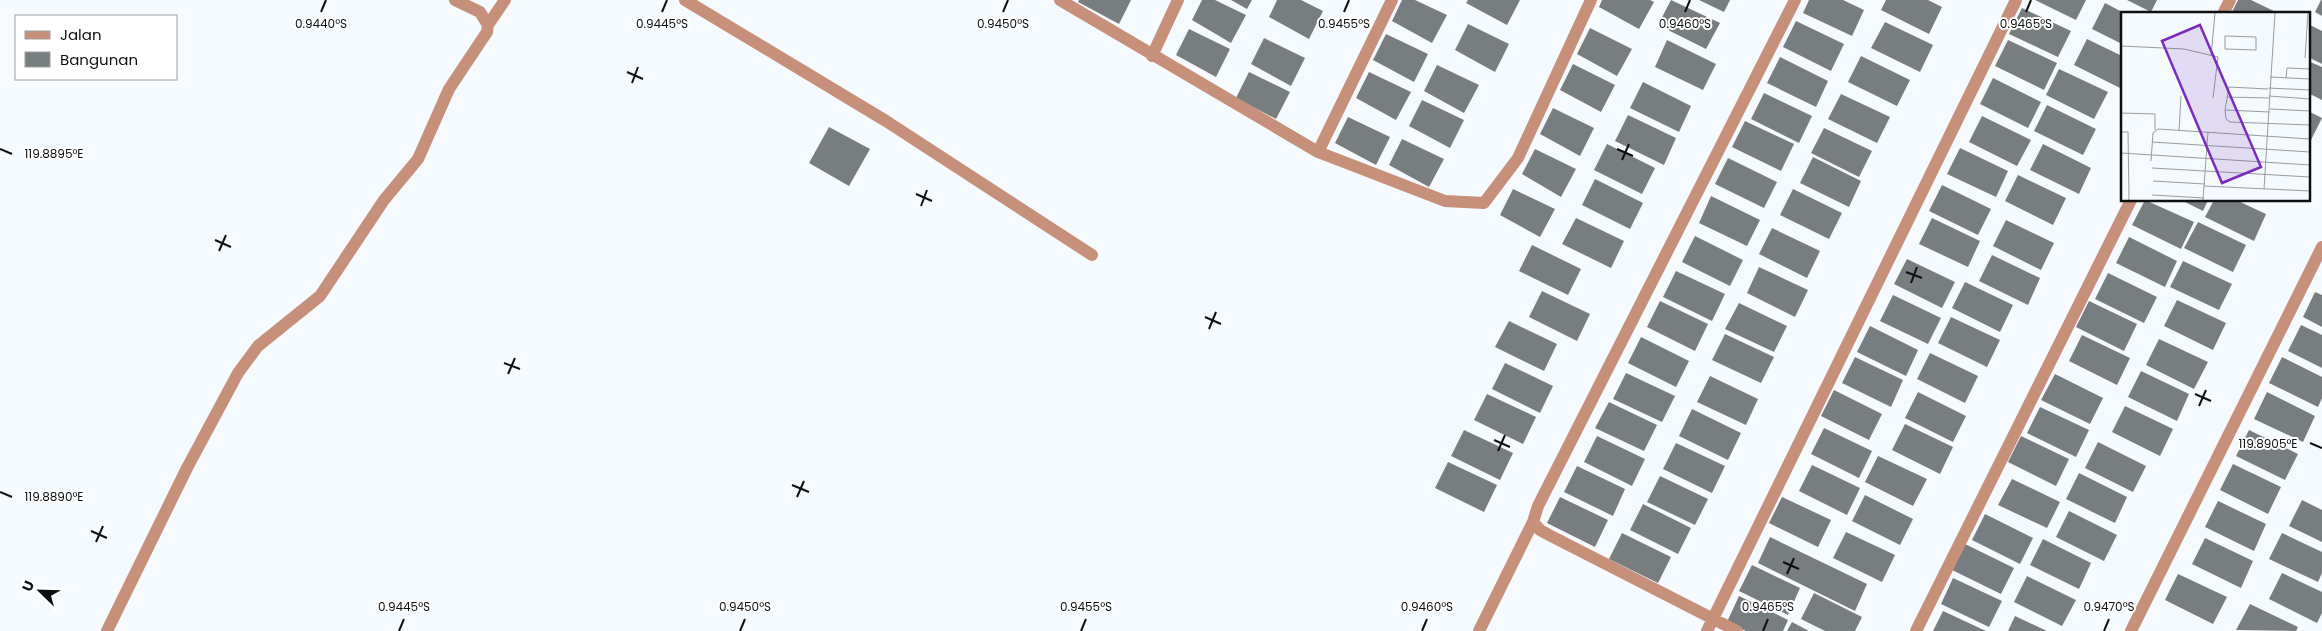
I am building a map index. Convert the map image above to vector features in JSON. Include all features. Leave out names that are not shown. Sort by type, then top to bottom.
[{"type":"street","points":[[454,0],[480,12],[488,25]]},
{"type":"street","points":[[107,631],[188,468],[238,373],[258,346],[320,296],[384,200],[418,160],[449,89],[487,32],[488,25],[505,0]]},
{"type":"street","points":[[685,0],[886,121],[1092,255]]},
{"type":"street","points":[[1060,0],[1152,56],[1318,152],[1445,201],[1484,203],[1518,158],[1592,0]]},
{"type":"street","points":[[1152,56],[1178,0]]},
{"type":"street","points":[[1318,152],[1392,0]]},
{"type":"street","points":[[1479,631],[1533,522],[1538,506],[1795,0]]},
{"type":"street","points":[[1710,625],[2016,0]]},
{"type":"street","points":[[2224,12],[2230,0]]},
{"type":"street","points":[[1916,631],[2131,201]]},
{"type":"street","points":[[2132,631],[2322,247]]},
{"type":"street","points":[[1533,522],[1540,530],[1710,625],[1737,631]]},
{"type":"building","points":[[1079,0],[1131,0],[1119,24],[1078,2]]},
{"type":"building","points":[[1202,0],[1215,0],[1246,15],[1231,43],[1192,20]]},
{"type":"building","points":[[1231,0],[1252,0],[1247,9]]},
{"type":"building","points":[[1277,0],[1301,0],[1323,11],[1309,39],[1269,17]]},
{"type":"building","points":[[1402,0],[1415,0],[1447,15],[1432,43],[1392,21]]},
{"type":"building","points":[[1468,0],[1520,0],[1507,25],[1466,3]]},
{"type":"building","points":[[1602,0],[1650,0],[1654,2],[1639,29],[1599,7]]},
{"type":"building","points":[[1671,0],[1720,23],[1706,49],[1658,25]]},
{"type":"building","points":[[1699,0],[1730,0],[1724,12]]},
{"type":"building","points":[[1809,0],[1843,0],[1864,10],[1852,36],[1803,13]]},
{"type":"building","points":[[1886,0],[1928,0],[1942,7],[1929,34],[1881,10]]},
{"type":"building","points":[[2035,0],[2086,0],[2076,20]]},
{"type":"building","points":[[2127,0],[2157,0],[2151,12]]},
{"type":"building","points":[[2238,0],[2251,0],[2276,12],[2232,12]]},
{"type":"building","points":[[2322,0],[2322,16],[2315,12]]},
{"type":"building","points":[[2105,3],[2122,12],[2121,44],[2092,29]]},
{"type":"building","points":[[2022,8],[2071,31],[2058,57],[2009,34]]},
{"type":"building","points":[[1796,21],[1844,44],[1831,71],[1783,47]]},
{"type":"building","points":[[1885,22],[1933,45],[1920,72],[1871,48]]},
{"type":"building","points":[[1468,24],[1509,44],[1495,72],[1455,50]]},
{"type":"building","points":[[2310,25],[2322,31],[2322,64],[2310,58]]},
{"type":"building","points":[[1590,28],[1632,49],[1617,76],[1577,54]]},
{"type":"building","points":[[1189,29],[1230,49],[1216,77],[1176,55]]},
{"type":"building","points":[[1386,34],[1428,54],[1414,82],[1373,60]]},
{"type":"building","points":[[1264,38],[1305,58],[1291,86],[1251,64]]},
{"type":"building","points":[[2087,39],[2121,56],[2121,88],[2074,65]]},
{"type":"building","points":[[1667,40],[1716,64],[1703,90],[1655,67]]},
{"type":"building","points":[[2008,40],[2057,63],[2044,90],[1995,66]]},
{"type":"building","points":[[1861,56],[1910,80],[1897,106],[1848,82]]},
{"type":"building","points":[[1780,57],[1828,81],[1816,107],[1767,83]]},
{"type":"building","points":[[2310,62],[2322,67],[2322,100],[2310,94]]},
{"type":"building","points":[[1573,64],[1615,85],[1601,112],[1560,90]]},
{"type":"building","points":[[1437,65],[1479,85],[1464,113],[1424,91]]},
{"type":"building","points":[[2059,69],[2108,92],[2094,119],[2046,95]]},
{"type":"building","points":[[1249,72],[1290,92],[1276,119],[1236,98]]},
{"type":"building","points":[[1369,72],[1411,92],[1396,120],[1356,98]]},
{"type":"building","points":[[1993,78],[2041,102],[2028,128],[1980,104]]},
{"type":"building","points":[[1643,82],[1691,106],[1679,132],[1630,108]]},
{"type":"building","points":[[1764,93],[1812,116],[1799,143],[1751,119]]},
{"type":"building","points":[[1841,94],[1890,117],[1877,143],[1828,119]]},
{"type":"building","points":[[1422,100],[1464,120],[1450,148],[1409,126]]},
{"type":"building","points":[[2047,105],[2096,129],[2083,155],[2034,131]]},
{"type":"building","points":[[1553,108],[1594,128],[1580,156],[1540,134]]},
{"type":"building","points":[[2310,112],[2322,118],[2310,142]]},
{"type":"building","points":[[1628,115],[1676,138],[1664,165],[1615,141]]},
{"type":"building","points":[[1982,116],[2031,140],[2017,166],[1969,142]]},
{"type":"building","points":[[1348,117],[1390,137],[1376,165],[1335,143]]},
{"type":"building","points":[[1745,121],[1794,144],[1781,171],[1732,147]]},
{"type":"building","points":[[829,127],[870,149],[849,186],[809,163]]},
{"type":"building","points":[[1824,128],[1872,151],[1859,177],[1811,153]]},
{"type":"building","points":[[1402,139],[1444,159],[1429,187],[1389,165]]},
{"type":"building","points":[[1607,144],[1655,168],[1642,194],[1594,170]]},
{"type":"building","points":[[2043,144],[2091,168],[2079,194],[2030,170]]},
{"type":"building","points":[[1960,148],[2008,171],[1996,197],[1947,174]]},
{"type":"building","points":[[1535,149],[1576,169],[1561,197],[1522,174]]},
{"type":"building","points":[[1813,157],[1861,181],[1849,207],[1800,183]]},
{"type":"building","points":[[1728,158],[1777,182],[1764,208],[1715,184]]},
{"type":"building","points":[[2018,175],[2066,198],[2053,225],[2005,201]]},
{"type":"building","points":[[1595,179],[1643,203],[1630,229],[1582,205]]},
{"type":"building","points":[[1942,185],[1991,209],[1978,235],[1929,211]]},
{"type":"building","points":[[1513,189],[1555,209],[1540,237],[1500,215]]},
{"type":"building","points":[[1793,189],[1842,213],[1829,239],[1780,215]]},
{"type":"building","points":[[1711,196],[1760,220],[1747,246],[1699,223]]},
{"type":"building","points":[[2144,201],[2194,222],[2181,249],[2132,225]]},
{"type":"building","points":[[2183,201],[2208,201],[2203,211]]},
{"type":"building","points":[[2213,201],[2238,201],[2266,214],[2254,241],[2205,217]]},
{"type":"building","points":[[1576,218],[1624,241],[1611,268],[1562,244]]},
{"type":"building","points":[[1932,218],[1980,241],[1968,267],[1919,244]]},
{"type":"building","points":[[2006,220],[2054,243],[2041,270],[1993,246]]},
{"type":"building","points":[[2198,222],[2246,245],[2233,272],[2184,248]]},
{"type":"building","points":[[1772,228],[1820,251],[1807,278],[1759,254]]},
{"type":"building","points":[[1695,236],[1743,260],[1730,286],[1682,262]]},
{"type":"building","points":[[2129,237],[2177,261],[2165,287],[2116,263]]},
{"type":"building","points":[[1532,245],[1581,269],[1568,295],[1519,271]]},
{"type":"building","points":[[1992,255],[2040,278],[2028,305],[1979,281]]},
{"type":"building","points":[[1907,259],[1955,282],[1942,308],[1894,284]]},
{"type":"building","points":[[2183,261],[2232,284],[2219,310],[2170,287]]},
{"type":"building","points":[[1759,267],[1808,290],[1795,317],[1747,293]]},
{"type":"building","points":[[1676,271],[1725,294],[1712,321],[1663,297]]},
{"type":"building","points":[[2108,273],[2157,297],[2144,323],[2095,299]]},
{"type":"building","points":[[1965,282],[2013,305],[2000,332],[1952,308]]},
{"type":"building","points":[[1542,291],[1590,314],[1577,341],[1529,317]]},
{"type":"building","points":[[2315,292],[2322,295],[2322,327],[2303,317]]},
{"type":"building","points":[[1893,295],[1941,318],[1928,344],[1880,321]]},
{"type":"building","points":[[2177,300],[2226,323],[2213,350],[2164,326]]},
{"type":"building","points":[[1660,301],[1708,324],[1695,351],[1647,327]]},
{"type":"building","points":[[2089,301],[2137,324],[2124,351],[2076,327]]},
{"type":"building","points":[[1739,303],[1787,326],[1774,352],[1725,329]]},
{"type":"building","points":[[1951,317],[2000,340],[1987,367],[1938,343]]},
{"type":"building","points":[[1509,321],[1557,344],[1544,371],[1495,347]]},
{"type":"building","points":[[2301,325],[2322,335],[2322,368],[2288,351]]},
{"type":"building","points":[[1870,326],[1918,350],[1906,376],[1857,352]]},
{"type":"building","points":[[1725,334],[1774,357],[1761,383],[1712,360]]},
{"type":"building","points":[[2082,335],[2130,358],[2117,385],[2069,361]]},
{"type":"building","points":[[1641,337],[1689,361],[1676,387],[1628,363]]},
{"type":"building","points":[[2159,339],[2208,362],[2194,389],[2146,365]]},
{"type":"building","points":[[1930,353],[1978,376],[1965,403],[1917,379]]},
{"type":"building","points":[[1855,357],[1903,380],[1891,407],[1842,383]]},
{"type":"building","points":[[2282,357],[2322,377],[2322,398],[2318,407],[2269,383]]},
{"type":"building","points":[[1505,363],[1553,386],[1540,413],[1492,389]]},
{"type":"building","points":[[2141,371],[2189,394],[2177,421],[2128,397]]},
{"type":"building","points":[[1626,373],[1675,396],[1662,422],[1613,399]]},
{"type":"building","points":[[2055,374],[2103,398],[2090,424],[2041,400]]},
{"type":"building","points":[[1710,376],[1758,399],[1746,425],[1697,402]]},
{"type":"building","points":[[1834,390],[1882,414],[1869,440],[1821,416]]},
{"type":"building","points":[[1918,392],[1966,416],[1953,442],[1905,418]]},
{"type":"building","points":[[2267,392],[2315,416],[2303,442],[2254,419]]},
{"type":"building","points":[[1487,394],[1536,417],[1523,444],[1474,420]]},
{"type":"building","points":[[1609,402],[1657,425],[1644,451],[1595,428]]},
{"type":"building","points":[[2125,406],[2173,429],[2160,456],[2112,432]]},
{"type":"building","points":[[2040,407],[2089,430],[2076,457],[2027,433]]},
{"type":"building","points":[[1692,409],[1741,433],[1728,460],[1679,436]]},
{"type":"building","points":[[1905,424],[1953,447],[1940,474],[1892,450]]},
{"type":"building","points":[[1824,428],[1872,451],[1859,478],[1811,454]]},
{"type":"building","points":[[1464,430],[1513,453],[1500,480],[1451,456]]},
{"type":"building","points":[[2249,430],[2298,454],[2285,480],[2236,456]]},
{"type":"building","points":[[1597,436],[1645,459],[1632,486],[1584,462]]},
{"type":"building","points":[[2021,436],[2069,459],[2056,486],[2008,462]]},
{"type":"building","points":[[2098,442],[2146,466],[2133,492],[2085,468]]},
{"type":"building","points":[[1676,443],[1725,466],[1712,493],[1663,469]]},
{"type":"building","points":[[1878,456],[1927,479],[1913,506],[1865,482]]},
{"type":"building","points":[[1448,462],[1497,485],[1484,512],[1435,488]]},
{"type":"building","points":[[2233,464],[2281,487],[2268,514],[2220,490]]},
{"type":"building","points":[[1812,465],[1860,488],[1847,515],[1799,491]]},
{"type":"building","points":[[1577,466],[1625,489],[1613,516],[1564,492]]},
{"type":"building","points":[[2079,473],[2127,497],[2115,523],[2066,499]]},
{"type":"building","points":[[1660,476],[1708,499],[1695,525],[1647,502]]},
{"type":"building","points":[[2012,479],[2060,502],[2047,528],[1998,505]]},
{"type":"building","points":[[1865,495],[1913,519],[1900,545],[1852,521]]},
{"type":"building","points":[[1560,497],[1608,520],[1595,547],[1547,523]]},
{"type":"building","points":[[1782,497],[1831,520],[1818,547],[1769,523]]},
{"type":"building","points":[[2302,500],[2322,510],[2322,542],[2289,526]]},
{"type":"building","points":[[2218,501],[2266,524],[2254,551],[2205,527]]},
{"type":"building","points":[[1643,504],[1691,528],[1678,554],[1630,530]]},
{"type":"building","points":[[2069,511],[2117,535],[2104,561],[2056,537]]},
{"type":"building","points":[[1985,514],[2033,538],[2020,564],[1972,540]]},
{"type":"building","points":[[1846,532],[1895,555],[1882,582],[1833,558]]},
{"type":"building","points":[[1622,533],[1671,557],[1658,583],[1609,559]]},
{"type":"building","points":[[2282,533],[2322,552],[2322,573],[2318,582],[2269,559]]},
{"type":"building","points":[[1770,537],[1867,584],[1855,611],[1758,563]]},
{"type":"building","points":[[2205,538],[2253,561],[2241,588],[2192,564]]},
{"type":"building","points":[[2043,539],[2091,563],[2079,589],[2030,565]]},
{"type":"building","points":[[1965,544],[2014,568],[2001,594],[1952,570]]},
{"type":"building","points":[[1752,565],[1800,588],[1788,615],[1739,591]]},
{"type":"building","points":[[2282,573],[2322,592],[2322,613],[2317,623],[2269,599]]},
{"type":"building","points":[[2178,574],[2227,597],[2213,624],[2165,600]]},
{"type":"building","points":[[2027,576],[2076,600],[2062,626],[2014,602]]},
{"type":"building","points":[[1953,578],[2002,601],[1989,627],[1941,604]]},
{"type":"building","points":[[1814,593],[1862,617],[1855,631],[1825,631],[1801,619]]},
{"type":"building","points":[[1739,596],[1788,620],[1783,631],[1746,631],[1727,622]]},
{"type":"building","points":[[2250,604],[2298,627],[2296,631],[2236,630]]},
{"type":"building","points":[[1943,611],[1986,631],[1933,631]]},
{"type":"building","points":[[2015,616],[2047,631],[2008,631]]},
{"type":"building","points":[[1792,622],[1809,631],[1787,631]]}]
